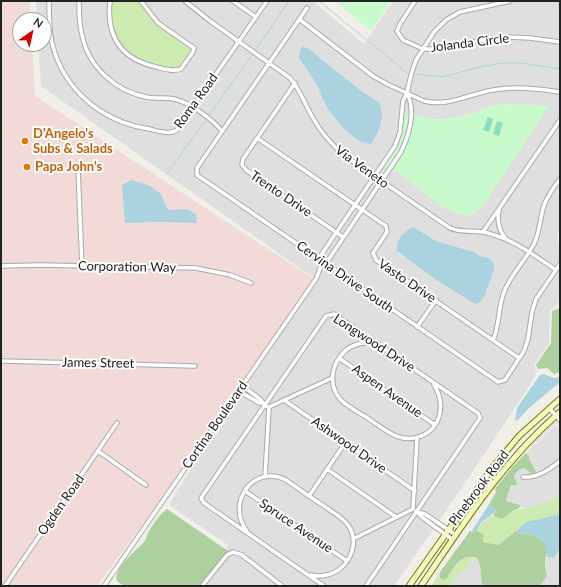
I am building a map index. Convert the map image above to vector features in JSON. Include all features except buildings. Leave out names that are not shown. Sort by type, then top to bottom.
[{"type":"street","name":"Roma Road","points":[[49,1],[51,34],[59,63],[72,85],[94,107],[111,117],[128,124],[171,133],[177,130],[267,1]]},
{"type":"street","points":[[79,1],[81,29],[84,43],[94,63],[107,77],[124,90],[137,95],[150,98],[174,99],[193,107],[222,131]]},
{"type":"street","points":[[110,1],[109,20],[112,30],[116,41],[126,53],[136,61],[147,65],[171,70],[180,69],[194,51],[194,48],[158,23],[141,1]]},
{"type":"street","name":"Via Veneto","points":[[185,1],[210,22],[286,74],[295,83],[316,124],[326,137],[345,156],[450,228],[483,232],[510,241],[556,270]]},
{"type":"street","points":[[234,1],[256,17]]},
{"type":"street","name":"Jolanda Circle","points":[[415,1],[397,31],[403,40],[423,49],[439,49],[483,40],[509,38],[530,38],[560,42]]},
{"type":"street","name":"Cortina Boulevard","points":[[104,586],[316,279],[323,261],[321,255],[391,154],[402,126],[403,100],[407,93],[414,66],[423,49],[438,27],[454,15],[465,10],[510,1]]},
{"type":"street","name":"Cervina Drive South","points":[[307,8],[197,168],[197,175],[498,382],[505,380],[519,358],[528,339],[532,312],[536,299],[560,264]]},
{"type":"street","points":[[299,19],[373,76],[424,101],[437,103],[451,101],[492,90],[508,88],[528,88],[560,92]]},
{"type":"street","name":"Trento Drive","points":[[295,83],[243,158],[242,163],[244,168],[343,237]]},
{"type":"street","name":"Cortina Boulevard","points":[[323,261],[329,259],[398,158],[408,136],[411,117],[411,101],[407,93]]},
{"type":"street","points":[[483,232],[560,120]]},
{"type":"street","name":"Vasto Drive","points":[[257,138],[387,228],[386,234],[374,250],[374,258],[519,358]]},
{"type":"street","points":[[78,169],[82,266]]},
{"type":"street","points":[[493,340],[498,328],[500,305],[504,292],[510,280],[529,252],[538,232],[544,205],[560,179]]},
{"type":"street","points":[[501,207],[498,217],[499,227],[502,234],[510,241]]},
{"type":"street","name":"Corporation Way","points":[[1,266],[38,265],[196,268],[230,275],[251,283]]},
{"type":"street","points":[[417,327],[436,300]]},
{"type":"street","name":"Longwood Drive","points":[[324,586],[204,503],[201,498],[264,404],[328,314],[334,314],[478,413],[480,418],[366,586]]},
{"type":"street","points":[[380,345],[370,343],[357,344],[347,349],[338,358],[334,365],[332,378],[336,392],[345,403],[394,436],[404,439],[417,438],[427,434],[435,425],[440,414],[441,403],[438,392],[431,381]]},
{"type":"street","name":"Aspen Avenue","points":[[338,358],[435,425]]},
{"type":"street","name":"James Street","points":[[1,361],[195,366]]},
{"type":"street","points":[[269,407],[332,378]]},
{"type":"street","points":[[242,386],[264,404]]},
{"type":"street","points":[[239,391],[269,407]]},
{"type":"street","name":"Pinebrook Road","points":[[409,586],[477,487],[501,456],[527,428],[560,399]]},
{"type":"street","name":"Ashwood Drive","points":[[284,400],[415,491]]},
{"type":"street","points":[[265,477],[269,407]]},
{"type":"street","points":[[549,408],[558,414],[560,420]]},
{"type":"street","name":"Pinebrook Road","points":[[421,586],[489,488],[508,464],[535,434],[558,414]]},
{"type":"street","name":"Ogden Road","points":[[5,586],[117,423]]},
{"type":"street","points":[[413,509],[417,438]]},
{"type":"street","points":[[309,496],[345,443]]},
{"type":"street","points":[[98,451],[146,484]]},
{"type":"street","points":[[523,477],[533,477],[540,474],[560,461]]},
{"type":"street","points":[[327,469],[396,517]]},
{"type":"street","points":[[251,536],[243,527],[239,512],[240,500],[252,482],[265,477],[276,476],[284,479],[309,496],[345,521],[351,530],[353,539],[352,550],[347,561],[339,570],[332,573],[314,576],[306,574]]},
{"type":"street","name":"Spruce Avenue","points":[[245,491],[347,561]]},
{"type":"street","points":[[413,509],[425,514],[453,540]]},
{"type":"street","points":[[353,539],[413,509]]},
{"type":"street","points":[[446,532],[456,535]]},
{"type":"street","points":[[202,586],[227,555],[232,552],[242,555],[282,586]]},
{"type":"shaded area","points":[[1,1],[30,1],[31,12],[12,12],[12,52],[32,52],[35,96],[318,282],[240,387],[160,501],[97,586],[1,586]],"holes":[[[161,194],[168,210],[164,222],[140,223]]]},
{"type":"shaded area","points":[[36,1],[313,1],[364,44],[393,1],[560,1],[560,222],[557,241],[560,242],[560,291],[559,301],[555,308],[550,311],[549,343],[534,365],[537,371],[530,385],[394,586],[203,586],[228,545],[169,505],[240,387],[318,281],[41,86],[39,52],[52,52],[52,12],[37,12]],"holes":[[[303,47],[309,49],[360,90],[380,103],[382,110],[382,123],[371,144],[366,144],[356,138],[331,112],[299,54]],[[500,104],[537,105],[442,207],[396,171],[382,166],[392,157],[402,128],[410,113],[430,119],[444,119],[460,117]],[[413,227],[436,241],[474,252],[480,256],[489,258],[492,261],[494,264],[494,270],[488,287],[480,302],[475,304],[399,253],[396,248],[397,243],[408,229]]]},
{"type":"shaded area","points":[[560,418],[560,427],[557,423],[555,424],[539,439],[538,442],[535,442],[521,456],[543,432]]},
{"type":"shaded area","points":[[556,425],[560,430],[560,494],[548,502],[537,506],[519,508],[519,505],[506,502],[515,474],[519,469],[524,468],[529,459],[529,456],[526,453],[540,442],[540,440]]},
{"type":"shaded area","points":[[560,548],[560,586],[540,586],[547,576],[545,562],[547,557],[552,559]]},
{"type":"shaded area","points":[[473,557],[477,558],[481,566],[481,580],[483,586],[451,586],[454,579]]},
{"type":"green space","points":[[112,1],[139,1],[156,21],[191,47],[192,51],[186,60],[178,67],[168,68],[145,62],[127,51],[115,34],[112,24]]},
{"type":"green space","points":[[335,1],[391,1],[371,31]]},
{"type":"green space","points":[[500,104],[549,106],[486,201],[475,214],[465,216],[442,207],[396,171],[382,166],[392,157],[402,128],[403,112],[439,120],[465,115]]},
{"type":"green space","points":[[488,117],[493,119],[489,132],[483,130]]},
{"type":"green space","points":[[497,121],[503,123],[499,136],[493,134]]},
{"type":"green space","points":[[560,308],[560,372],[554,374],[547,368],[538,369],[536,365],[551,343],[552,311]]},
{"type":"green space","points":[[526,453],[529,456],[529,459],[536,472],[532,474],[524,468],[516,472],[514,478],[517,482],[516,485],[511,485],[506,501],[520,505],[519,508],[512,511],[504,518],[499,518],[493,515],[496,511],[488,506],[496,492],[495,489],[513,466]]},
{"type":"green space","points":[[560,494],[560,514],[526,522],[498,545],[483,542],[477,531],[477,527],[493,515],[499,518],[504,518],[512,511],[548,502]]},
{"type":"green space","points":[[167,509],[231,553],[205,586],[124,586],[117,581],[118,571],[126,560],[145,541],[147,534],[154,523]]},
{"type":"green space","points":[[517,530],[518,534],[527,534],[539,539],[543,542],[547,550],[545,563],[547,576],[540,586],[483,586],[479,562],[477,558],[471,557],[462,559],[445,580],[441,579],[440,572],[470,531],[472,533],[477,531],[483,534],[483,542],[498,545]]},
{"type":"green space","points":[[470,556],[473,557],[467,567],[454,578],[451,586],[431,586],[440,572],[440,577],[454,568],[460,559]]},
{"type":"water","points":[[302,46],[309,49],[360,90],[380,103],[382,114],[381,124],[371,144],[359,140],[346,130],[325,104],[315,82],[299,58]]},
{"type":"water","points":[[131,180],[148,185],[161,194],[168,210],[187,209],[196,214],[197,223],[125,223],[122,185]]},
{"type":"water","points":[[413,227],[436,241],[474,252],[480,256],[489,258],[492,261],[494,264],[494,270],[485,295],[480,302],[475,304],[435,279],[397,251],[397,244],[401,237]]},
{"type":"water","points":[[543,374],[554,378],[560,377],[560,382],[528,409],[518,420],[515,420],[517,408],[540,375]]},
{"type":"water","points":[[491,505],[496,510],[494,513],[482,522],[477,531],[472,533],[471,532],[488,506]]},
{"type":"water","points":[[560,514],[560,548],[554,558],[547,557],[545,546],[538,538],[529,534],[518,534],[517,530],[526,522]]},
{"type":"waterway","points":[[256,49],[289,1]]},
{"type":"waterway","points":[[319,1],[406,72]]},
{"type":"waterway","points":[[209,115],[252,55]]},
{"type":"waterway","points":[[416,74],[443,77],[479,67],[503,63],[521,63],[560,69]]},
{"type":"waterway","points":[[166,175],[205,121]]},
{"type":"place","name":"D'Angelo's Subs & Salads","points":[[25,141]]},
{"type":"place","name":"Papa John's","points":[[27,167]]}]
